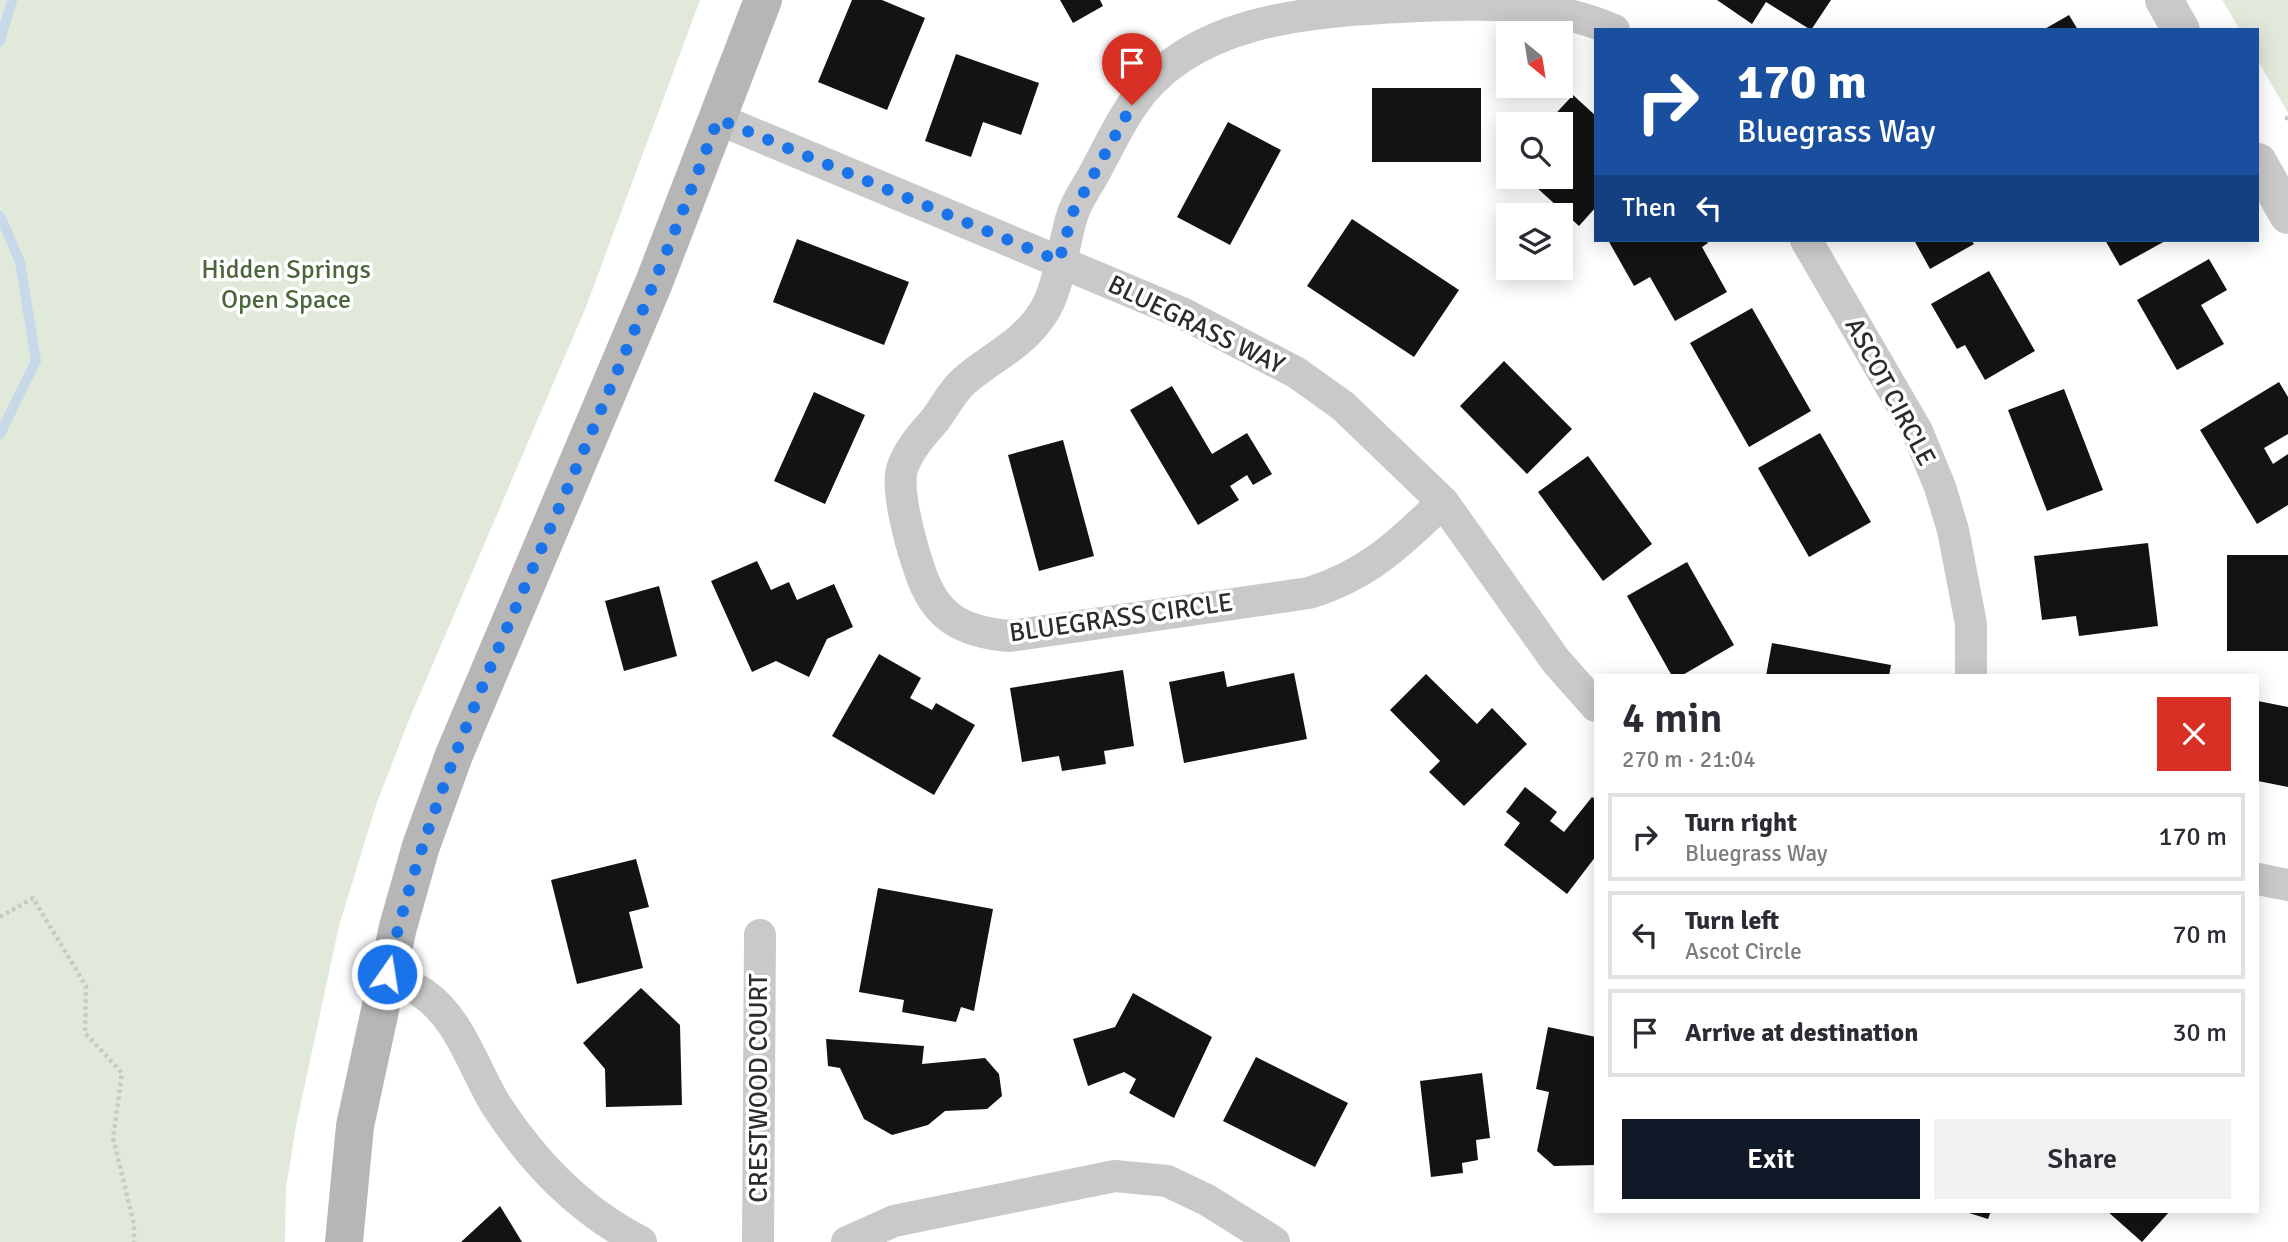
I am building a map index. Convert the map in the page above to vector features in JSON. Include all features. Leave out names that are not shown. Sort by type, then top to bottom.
[{"type":"main road","points":[[344,1242],[355,1126],[387,974],[413,872],[450,766],[619,367],[763,0]]},
{"type":"street","points":[[2164,0],[2180,28]]},
{"type":"street","points":[[1059,261],[1073,212],[1132,105],[1166,69],[1210,41],[1274,20],[1315,12],[1489,2],[1564,12],[1608,28]]},
{"type":"street","name":"BLUEGRASS WAY","points":[[718,119],[1182,313],[1297,373],[1343,406],[1443,502],[1556,661],[1594,704]]},
{"type":"street","points":[[2259,164],[2288,215]]},
{"type":"street","name":"ASCOT CIRCLE","points":[[1807,242],[1917,431],[1940,487],[1953,530],[1971,624],[1970,674]]},
{"type":"street","name":"BLUEGRASS CIRCLE","points":[[1059,261],[1045,310],[1026,337],[961,383],[916,442],[901,470],[903,498],[923,580],[935,602],[953,622],[978,634],[1010,636],[1309,593],[1352,578],[1371,566],[1410,535],[1443,502]]},
{"type":"street","points":[[2259,879],[2288,885]]},
{"type":"street","name":"CRESTWOOD COURT","points":[[758,1242],[760,935]]},
{"type":"street","points":[[387,974],[426,995],[440,1010],[463,1041],[495,1102],[526,1149],[559,1185],[606,1224],[641,1242]]},
{"type":"street","points":[[846,1242],[894,1221],[1115,1176],[1167,1181],[1207,1200],[1274,1242]]},
{"type":"path","points":[[0,917],[33,898],[86,986],[85,1032],[122,1073],[113,1138],[134,1224],[134,1242]]},
{"type":"green space","name":"Hidden Springs Open Space","points":[[0,0],[700,0],[586,307],[411,715],[376,805],[339,926],[296,1126],[286,1188],[285,1242],[0,1242]]},
{"type":"green space","points":[[2222,0],[2288,0],[2288,113],[2259,63],[2259,28],[2239,28]]},
{"type":"building","points":[[852,0],[882,0],[925,18],[887,110],[818,82]]},
{"type":"building","points":[[1060,0],[1100,0],[1103,6],[1073,23]]},
{"type":"building","points":[[1717,0],[1831,0],[1812,28],[1808,28],[1766,2],[1752,24]]},
{"type":"building","points":[[2069,15],[2077,28],[2046,28]]},
{"type":"building","points":[[956,54],[1039,83],[1021,135],[983,122],[971,157],[925,141]]},
{"type":"building","points":[[1372,88],[1481,88],[1481,162],[1372,162]]},
{"type":"building","points":[[1573,95],[1594,114],[1594,209],[1579,226],[1573,221],[1573,203],[1554,203],[1538,189],[1573,189],[1573,112],[1557,112]]},
{"type":"building","points":[[1228,122],[1281,150],[1230,245],[1177,217]]},
{"type":"building","points":[[1352,219],[1459,290],[1414,357],[1307,286]]},
{"type":"building","points":[[797,239],[909,282],[884,345],[773,302]]},
{"type":"building","points":[[1609,242],[1707,242],[1702,247],[1727,292],[1675,321],[1650,277],[1634,286]]},
{"type":"building","points":[[1915,242],[1974,244],[1930,269]]},
{"type":"building","points":[[2106,242],[2163,242],[2120,266]]},
{"type":"building","points":[[2209,259],[2227,290],[2201,305],[2224,344],[2177,370],[2137,300]]},
{"type":"building","points":[[1989,271],[2035,351],[1985,380],[1965,345],[1957,349],[1931,304]]},
{"type":"building","points":[[1752,308],[1811,411],[1749,447],[1690,343]]},
{"type":"building","points":[[1504,361],[1572,429],[1527,474],[1460,406]]},
{"type":"building","points":[[2279,382],[2288,397],[2288,434],[2264,448],[2273,464],[2288,454],[2288,505],[2257,524],[2200,430]]},
{"type":"building","points":[[1172,386],[1212,454],[1247,433],[1272,474],[1253,485],[1247,475],[1230,486],[1239,500],[1198,525],[1130,410]]},
{"type":"building","points":[[2064,389],[2103,490],[2047,511],[2008,410]]},
{"type":"building","points":[[814,392],[865,415],[825,504],[774,481]]},
{"type":"building","points":[[1820,433],[1871,522],[1809,557],[1758,468]]},
{"type":"building","points":[[1063,440],[1094,556],[1039,571],[1008,455]]},
{"type":"building","points":[[1588,456],[1652,544],[1603,581],[1538,492]]},
{"type":"building","points":[[2148,543],[2158,626],[2079,636],[2076,616],[2042,620],[2034,556]]},
{"type":"building","points":[[2227,555],[2288,555],[2288,651],[2227,651]]},
{"type":"building","points":[[757,561],[771,590],[789,582],[797,600],[834,584],[853,627],[827,639],[809,677],[776,661],[752,672],[711,581]]},
{"type":"building","points":[[1687,562],[1734,645],[1684,674],[1671,674],[1627,596]]},
{"type":"building","points":[[659,586],[677,656],[624,671],[605,601]]},
{"type":"building","points":[[1772,643],[1891,665],[1889,674],[1766,674]]},
{"type":"building","points":[[879,654],[921,678],[910,698],[932,710],[936,703],[975,725],[934,795],[832,736]]},
{"type":"building","points":[[1123,670],[1134,746],[1104,751],[1106,764],[1062,771],[1059,756],[1022,762],[1010,688]]},
{"type":"building","points":[[1224,671],[1227,687],[1294,673],[1307,739],[1184,763],[1169,682]]},
{"type":"building","points":[[1426,674],[1477,724],[1492,708],[1527,744],[1464,806],[1429,772],[1440,761],[1390,710]]},
{"type":"building","points":[[2259,701],[2288,707],[2288,787],[2259,781]]},
{"type":"building","points":[[1525,787],[1557,812],[1550,821],[1564,832],[1592,797],[1594,798],[1594,859],[1567,894],[1504,845],[1520,823],[1506,812]]},
{"type":"building","points":[[636,859],[649,907],[629,912],[643,968],[577,984],[551,880]]},
{"type":"building","points":[[878,888],[993,909],[974,1011],[961,1007],[956,1022],[902,1012],[904,1000],[859,992]]},
{"type":"building","points":[[641,988],[680,1025],[682,1105],[606,1107],[605,1069],[583,1043]]},
{"type":"building","points":[[1133,993],[1212,1037],[1174,1118],[1129,1093],[1136,1079],[1124,1072],[1088,1086],[1073,1039],[1115,1027]]},
{"type":"building","points":[[1548,1027],[1594,1037],[1594,1165],[1554,1166],[1537,1151],[1549,1092],[1536,1089]]},
{"type":"building","points":[[826,1039],[924,1046],[922,1064],[985,1058],[999,1074],[1002,1096],[987,1109],[945,1111],[928,1125],[892,1135],[864,1119],[840,1068],[828,1066]]},
{"type":"building","points":[[1256,1057],[1348,1103],[1315,1167],[1223,1121]]},
{"type":"building","points":[[1482,1073],[1490,1138],[1476,1140],[1478,1160],[1462,1163],[1463,1173],[1431,1177],[1420,1081]]},
{"type":"building","points":[[500,1206],[522,1242],[461,1242]]},
{"type":"building","points":[[1969,1213],[1990,1213],[1988,1219]]},
{"type":"building","points":[[2109,1213],[2168,1213],[2142,1242]]},
{"type":"waterway","points":[[0,41],[12,0]]},
{"type":"waterway","points":[[0,216],[20,262],[36,361],[0,434]]},
{"type":"route","points":[[387,974],[421,846],[454,755],[619,367],[718,119],[1059,261],[1073,212],[1132,105]]}]
